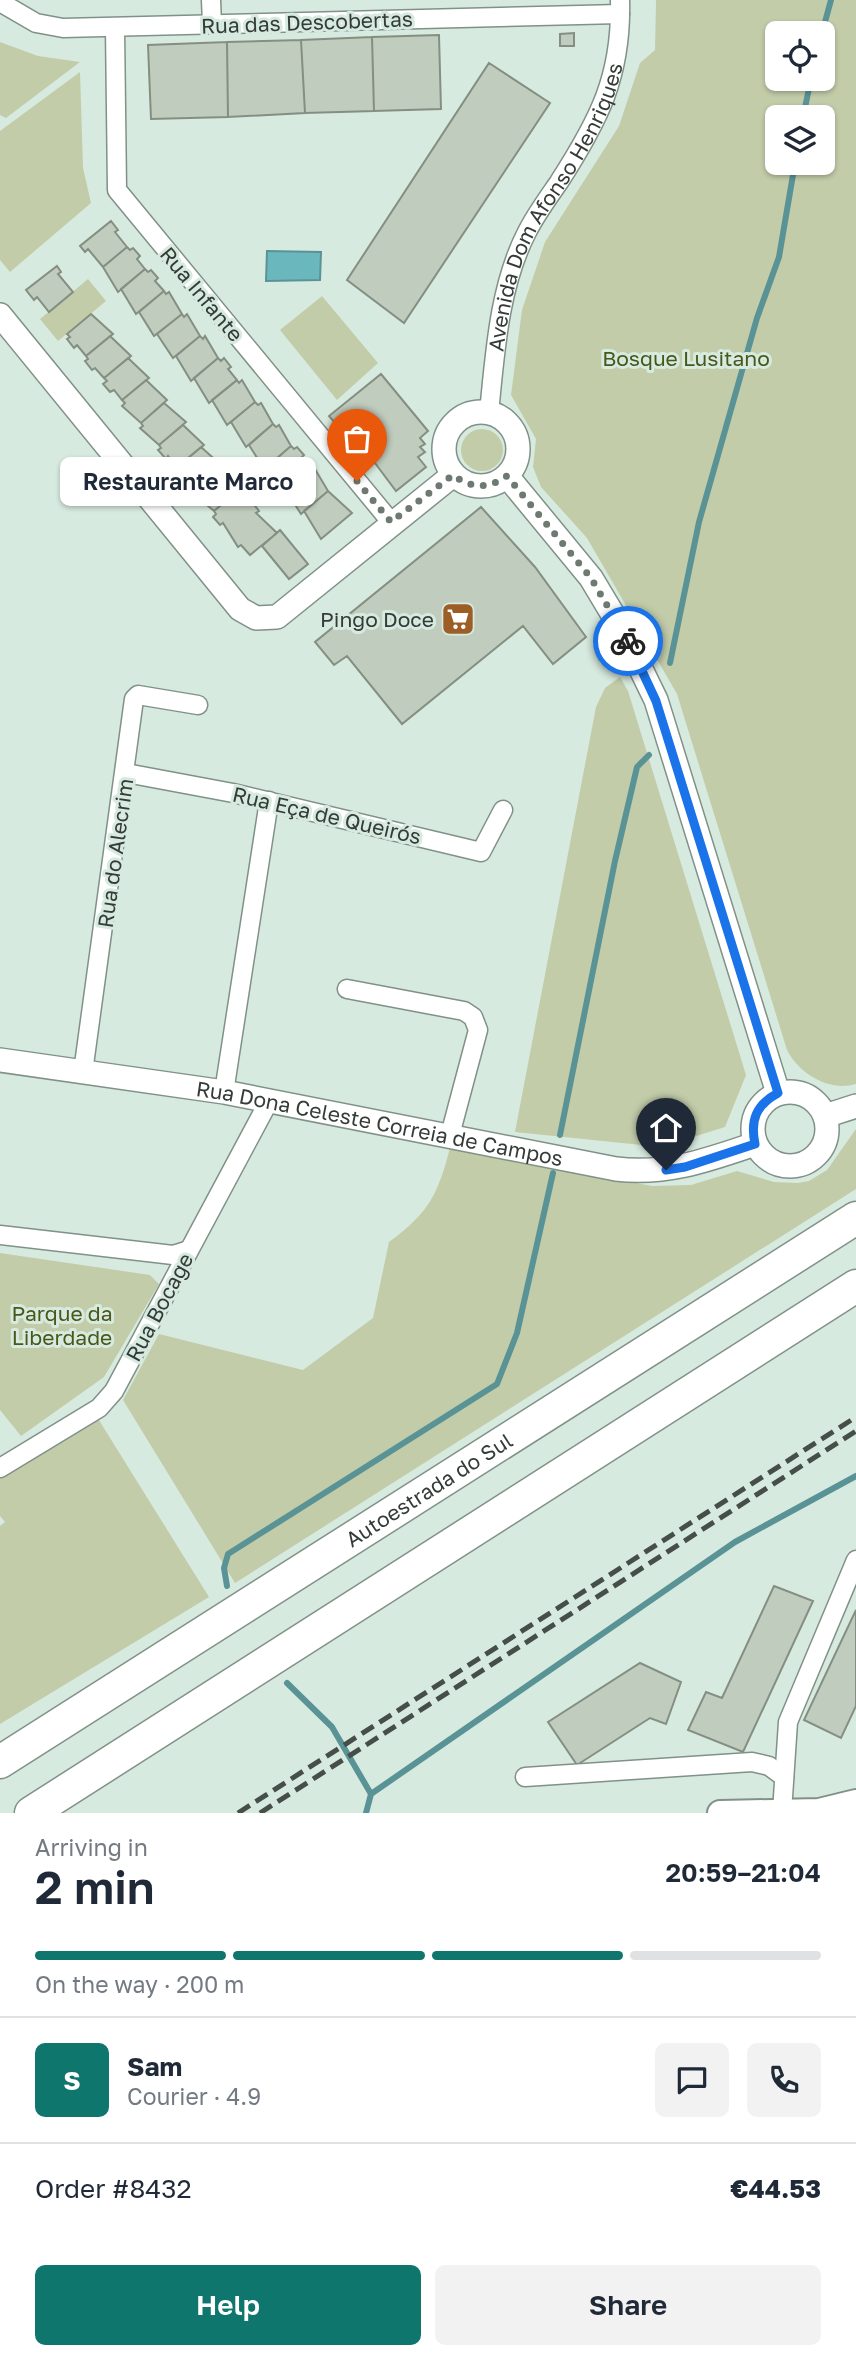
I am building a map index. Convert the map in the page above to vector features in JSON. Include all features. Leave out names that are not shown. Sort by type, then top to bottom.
[{"type":"highway","name":"Autoestrada do Sul","points":[[0,1762],[856,1218]]},
{"type":"highway","points":[[32,1813],[856,1286]]},
{"type":"main road","points":[[720,1813],[821,1812],[856,1802]]},
{"type":"street","points":[[211,0],[212,24]]},
{"type":"street","name":"Rua das Descobertas","points":[[0,2],[43,25],[116,28],[620,7]]},
{"type":"street","name":"Avenida Dom Afonso Henriques","points":[[489,413],[503,304],[513,267],[527,231],[606,102],[615,72],[620,7]]},
{"type":"street","name":"Rua Infante","points":[[116,28],[117,190],[391,522]]},
{"type":"street","points":[[0,315],[247,614],[264,619],[277,617],[391,522],[453,475]]},
{"type":"street","points":[[489,413],[509,424],[515,434],[517,456],[507,476],[497,483],[474,486],[453,475],[447,466],[444,446],[452,426],[468,414],[489,413]]},
{"type":"street","points":[[507,476],[591,578],[621,628],[656,701],[778,1093]]},
{"type":"street","name":"Rua do Alecrim","points":[[83,1072],[134,699],[138,695],[198,705]]},
{"type":"street","name":"Rua Eça de Queirós","points":[[126,773],[268,801],[481,852],[503,810]]},
{"type":"street","points":[[224,1092],[268,801]]},
{"type":"street","points":[[347,989],[464,1012],[473,1017],[478,1030],[450,1135]]},
{"type":"street","name":"Rua Dona Celeste Correia de Campos","points":[[0,1060],[224,1092],[647,1173],[685,1167],[755,1144]]},
{"type":"street","points":[[789,1091],[811,1098],[825,1116],[825,1141],[809,1161],[797,1166],[772,1162],[755,1144],[753,1119],[758,1108],[778,1093],[789,1091]]},
{"type":"street","name":"Rua Bocage","points":[[0,1468],[99,1408],[114,1391],[269,1101]]},
{"type":"street","points":[[825,1116],[856,1106]]},
{"type":"street","points":[[0,1235],[173,1255],[189,1250]]},
{"type":"street","points":[[134,1249],[160,1264],[167,1275],[166,1292]]},
{"type":"street","points":[[782,1812],[788,1722],[856,1560]]},
{"type":"street","points":[[525,1777],[752,1762],[769,1766],[784,1777]]},
{"type":"green space","name":"Bosque Lusitano","points":[[656,0],[856,0],[856,1084],[836,1085],[816,1079],[799,1067],[787,1050],[677,694],[587,538],[541,487],[533,467],[536,439],[511,395],[522,310],[545,242],[619,126],[640,63],[655,50]]},
{"type":"green space","points":[[0,42],[38,56],[80,62],[6,118],[0,115]]},
{"type":"green space","points":[[80,72],[83,168],[91,203],[10,272],[0,260],[0,131]]},
{"type":"green space","points":[[88,279],[106,301],[58,341],[40,319]]},
{"type":"green space","points":[[322,296],[378,363],[337,400],[280,330]]},
{"type":"green space","points":[[482,429],[497,435],[503,450],[497,465],[482,471],[467,465],[461,450],[467,435]]},
{"type":"green space","points":[[620,677],[628,691],[746,1075],[725,1127],[661,1147],[515,1132],[596,707],[605,688]]},
{"type":"green space","points":[[856,1129],[856,1189],[235,1583],[123,1400],[159,1334],[303,1370],[373,1318],[389,1242],[423,1212],[436,1190],[450,1148],[652,1186],[691,1185],[737,1171],[774,1182],[798,1183],[809,1181],[827,1170]]},
{"type":"green space","name":"Parque da Liberdade","points":[[0,1253],[150,1275],[159,1284],[104,1377],[21,1436],[0,1410]]},
{"type":"green space","points":[[97,1417],[209,1597],[0,1724],[0,1526],[5,1522],[0,1516],[0,1476]]},
{"type":"water","points":[[267,251],[321,252],[320,280],[266,281]]},
{"type":"building","points":[[574,33],[574,46],[560,46],[560,34]]},
{"type":"building","points":[[439,35],[441,109],[374,111],[372,37]]},
{"type":"building","points":[[372,37],[374,111],[305,113],[301,40]]},
{"type":"building","points":[[301,40],[305,113],[228,117],[227,42]]},
{"type":"building","points":[[227,42],[228,117],[151,119],[148,45]]},
{"type":"building","points":[[489,63],[550,103],[404,323],[347,280]]},
{"type":"building","points":[[111,221],[118,230],[115,232],[127,247],[103,267],[88,249],[85,252],[80,246]]},
{"type":"building","points":[[127,247],[130,250],[133,248],[140,256],[137,259],[145,269],[118,292],[103,267]]},
{"type":"building","points":[[57,266],[61,272],[58,274],[73,292],[49,312],[37,297],[34,300],[26,290]]},
{"type":"building","points":[[145,269],[148,272],[151,270],[158,278],[155,281],[164,291],[136,314],[121,289]]},
{"type":"building","points":[[164,291],[166,294],[169,292],[182,314],[154,336],[139,312]]},
{"type":"building","points":[[91,314],[113,334],[86,356],[77,345],[74,348],[67,339],[70,337],[67,334]]},
{"type":"building","points":[[182,314],[184,317],[187,314],[200,336],[173,358],[157,334]]},
{"type":"building","points":[[110,336],[131,356],[104,378],[85,361],[88,359],[86,356]]},
{"type":"building","points":[[200,336],[203,339],[205,336],[218,358],[191,381],[176,356]]},
{"type":"building","points":[[128,358],[149,378],[122,400],[114,390],[110,392],[103,384],[107,381],[104,378]]},
{"type":"building","points":[[218,358],[221,361],[224,358],[231,367],[228,369],[237,380],[209,403],[194,378]]},
{"type":"building","points":[[381,374],[428,431],[420,438],[425,444],[420,447],[425,452],[418,457],[426,467],[396,491],[369,455],[366,458],[329,416]]},
{"type":"building","points":[[146,380],[167,400],[141,423],[122,406],[125,403],[122,400]]},
{"type":"building","points":[[237,380],[239,383],[242,380],[255,402],[227,425],[212,400]]},
{"type":"building","points":[[255,402],[258,405],[261,403],[273,424],[246,447],[231,422]]},
{"type":"building","points":[[164,403],[186,422],[159,445],[140,428],[143,426],[141,423]]},
{"type":"building","points":[[273,424],[276,427],[279,425],[291,446],[264,469],[249,445]]},
{"type":"building","points":[[183,425],[204,445],[177,467],[168,456],[166,459],[158,450],[161,448],[159,445]]},
{"type":"building","points":[[291,446],[294,449],[297,447],[304,455],[301,458],[310,469],[282,491],[267,467]]},
{"type":"building","points":[[201,447],[222,466],[195,489],[187,478],[184,481],[177,472],[180,470],[177,467]]},
{"type":"building","points":[[219,469],[241,489],[214,511],[195,495],[198,492],[195,489]]},
{"type":"building","points":[[310,469],[312,472],[315,469],[328,491],[301,514],[285,489]]},
{"type":"building","points":[[237,491],[246,501],[249,498],[259,511],[256,513],[277,533],[250,555],[241,545],[238,547],[223,523],[220,525],[213,517],[216,514],[214,511]]},
{"type":"building","points":[[328,491],[352,513],[321,539],[304,511]]},
{"type":"building","name":"Pingo Doce","points":[[481,507],[535,567],[586,637],[553,664],[523,626],[402,724],[347,656],[334,665],[315,642]]},
{"type":"building","points":[[280,530],[308,564],[289,579],[262,546]]},
{"type":"building","points":[[774,1586],[813,1601],[743,1752],[688,1730],[706,1692],[722,1698]]},
{"type":"building","points":[[856,1610],[856,1706],[841,1738],[804,1720]]},
{"type":"building","points":[[640,1663],[681,1682],[666,1724],[650,1718],[577,1765],[548,1722]]},
{"type":"waterway","points":[[825,21],[831,0]]},
{"type":"waterway","points":[[806,105],[808,91]]},
{"type":"waterway","points":[[670,663],[699,522],[757,318],[779,257],[793,175]]},
{"type":"waterway","points":[[560,1135],[615,861],[637,767],[649,755]]},
{"type":"waterway","points":[[227,1586],[224,1568],[228,1554],[497,1384],[517,1333],[553,1173]]},
{"type":"waterway","points":[[366,1813],[371,1794],[735,1542],[856,1476]]},
{"type":"waterway","points":[[287,1683],[332,1727],[371,1794]]},
{"type":"railway","points":[[238,1813],[856,1417]]},
{"type":"railway","points":[[260,1813],[856,1431]]},
{"type":"way so far","points":[[357,481],[391,522],[453,475],[474,486],[497,483],[507,476],[591,578],[628,641]]},
{"type":"place","name":"Restaurante Marco","points":[[357,481]]},
{"type":"place","name":"Pingo Doce","points":[[458,619]]},
{"type":"route","points":[[628,641],[656,701],[778,1093],[758,1108],[753,1119],[755,1144],[706,1161],[666,1170]]}]
